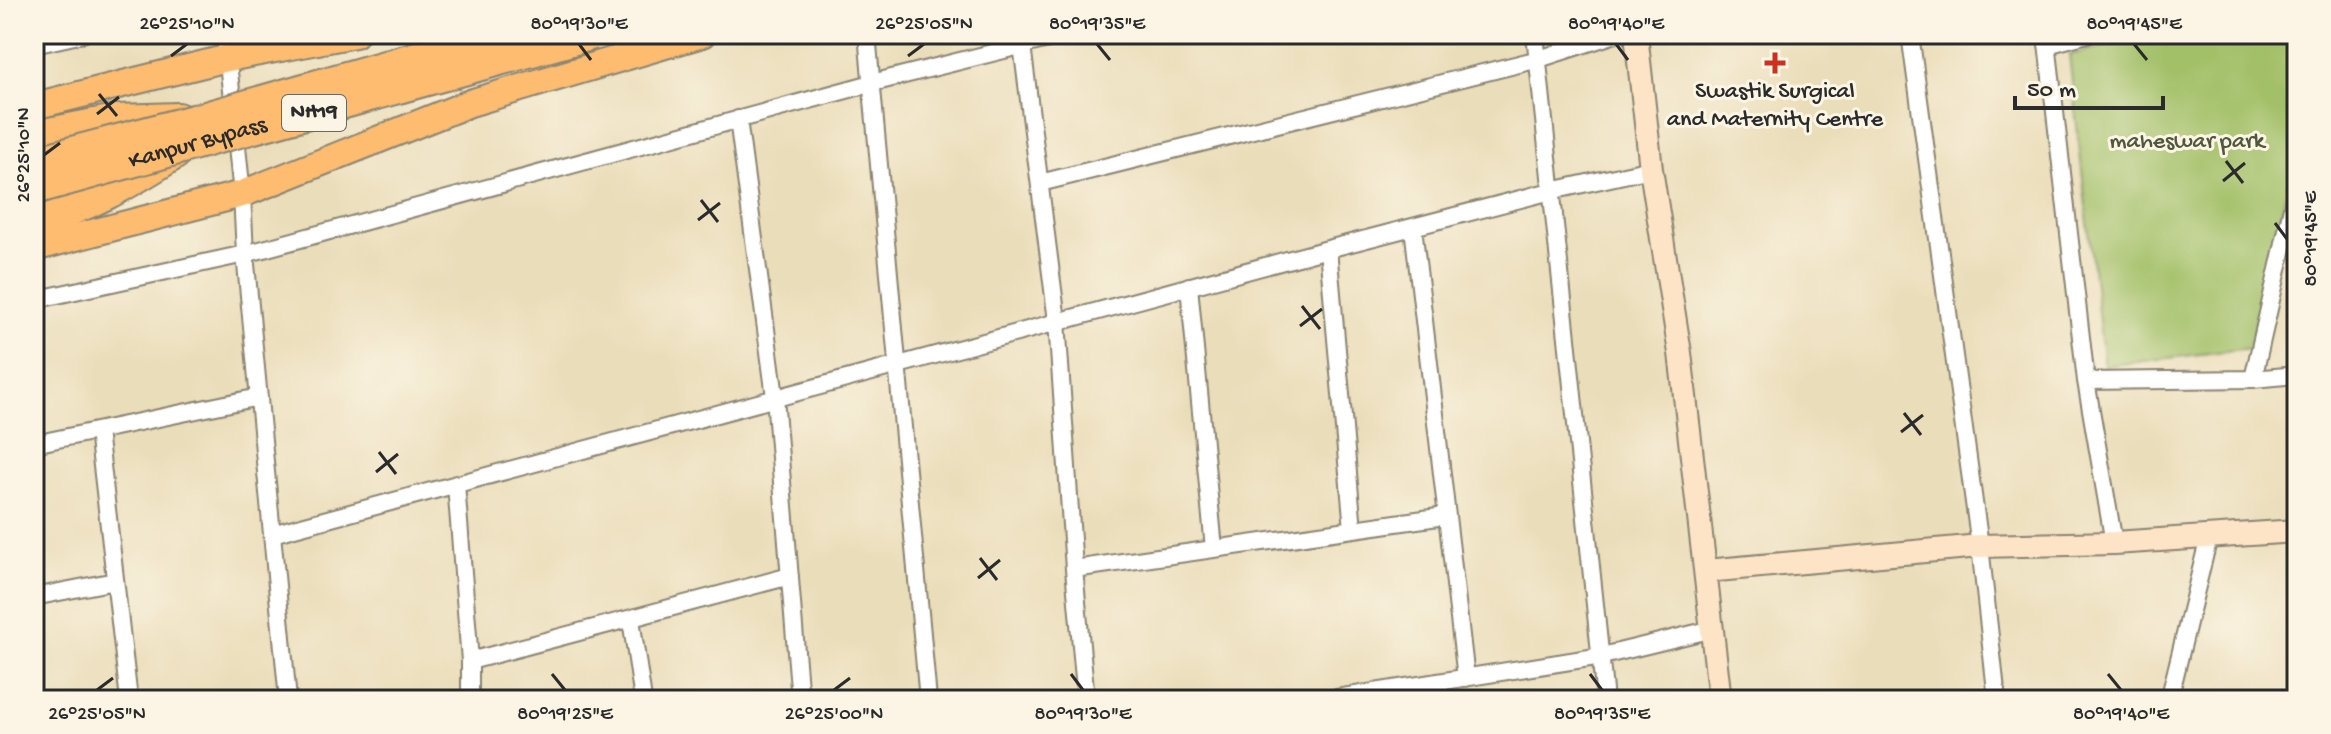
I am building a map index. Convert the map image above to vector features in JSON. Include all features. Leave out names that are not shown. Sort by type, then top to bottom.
[{"type":"highway","name":"Kanpur Bypass","points":[[34,162],[497,34]]},
{"type":"highway","name":"Kanpur Bypass","points":[[34,189],[181,151],[593,34]]},
{"type":"highway","points":[[34,136],[115,120],[209,116]]},
{"type":"highway","points":[[34,223],[68,213],[118,190],[181,151]]},
{"type":"main road","points":[[34,106],[227,46],[355,34]]},
{"type":"main road","points":[[34,248],[242,194],[470,103],[702,34]]},
{"type":"street","points":[[34,45],[83,34]]},
{"type":"street","points":[[867,34],[928,700]]},
{"type":"street","points":[[34,300],[245,254],[872,83],[1068,34]]},
{"type":"street","points":[[1535,34],[1605,700]]},
{"type":"street","points":[[1040,183],[1539,59],[1616,34]]},
{"type":"street","points":[[1636,34],[1651,169],[1680,353],[1720,700]]},
{"type":"street","points":[[1910,34],[1980,546],[1997,700]]},
{"type":"street","points":[[2087,34],[2046,39],[2086,381],[2114,543]]},
{"type":"street","points":[[1022,45],[1057,321],[1086,700]]},
{"type":"street","points":[[227,46],[288,700]]},
{"type":"street","points":[[738,119],[775,397],[800,700]]},
{"type":"street","points":[[272,534],[1328,249],[1551,191],[1651,169]]},
{"type":"street","points":[[2253,379],[2297,186]]},
{"type":"street","points":[[1413,227],[1466,678]]},
{"type":"street","points":[[1328,249],[1353,529]]},
{"type":"street","points":[[1189,286],[1214,549]]},
{"type":"street","points":[[2086,381],[2253,379],[2297,375]]},
{"type":"street","points":[[34,444],[259,397]]},
{"type":"street","points":[[98,431],[129,700]]},
{"type":"street","points":[[456,484],[470,661],[470,700]]},
{"type":"street","points":[[1074,569],[1445,516]]},
{"type":"street","points":[[1706,571],[1980,546],[2114,543],[2297,531]]},
{"type":"street","points":[[2169,700],[2209,537]]},
{"type":"street","points":[[470,661],[790,576]]},
{"type":"street","points":[[34,597],[115,581]]},
{"type":"street","points":[[631,619],[643,700]]},
{"type":"street","points":[[1324,700],[1602,656],[1713,629]]},
{"type":"green space","name":"maheswar park","points":[[2153,34],[2297,34],[2297,143],[2250,348],[2104,366],[2069,55]]},
{"type":"place","name":"Swastik Surgical and Maternity Centre","points":[[1775,63]]}]
